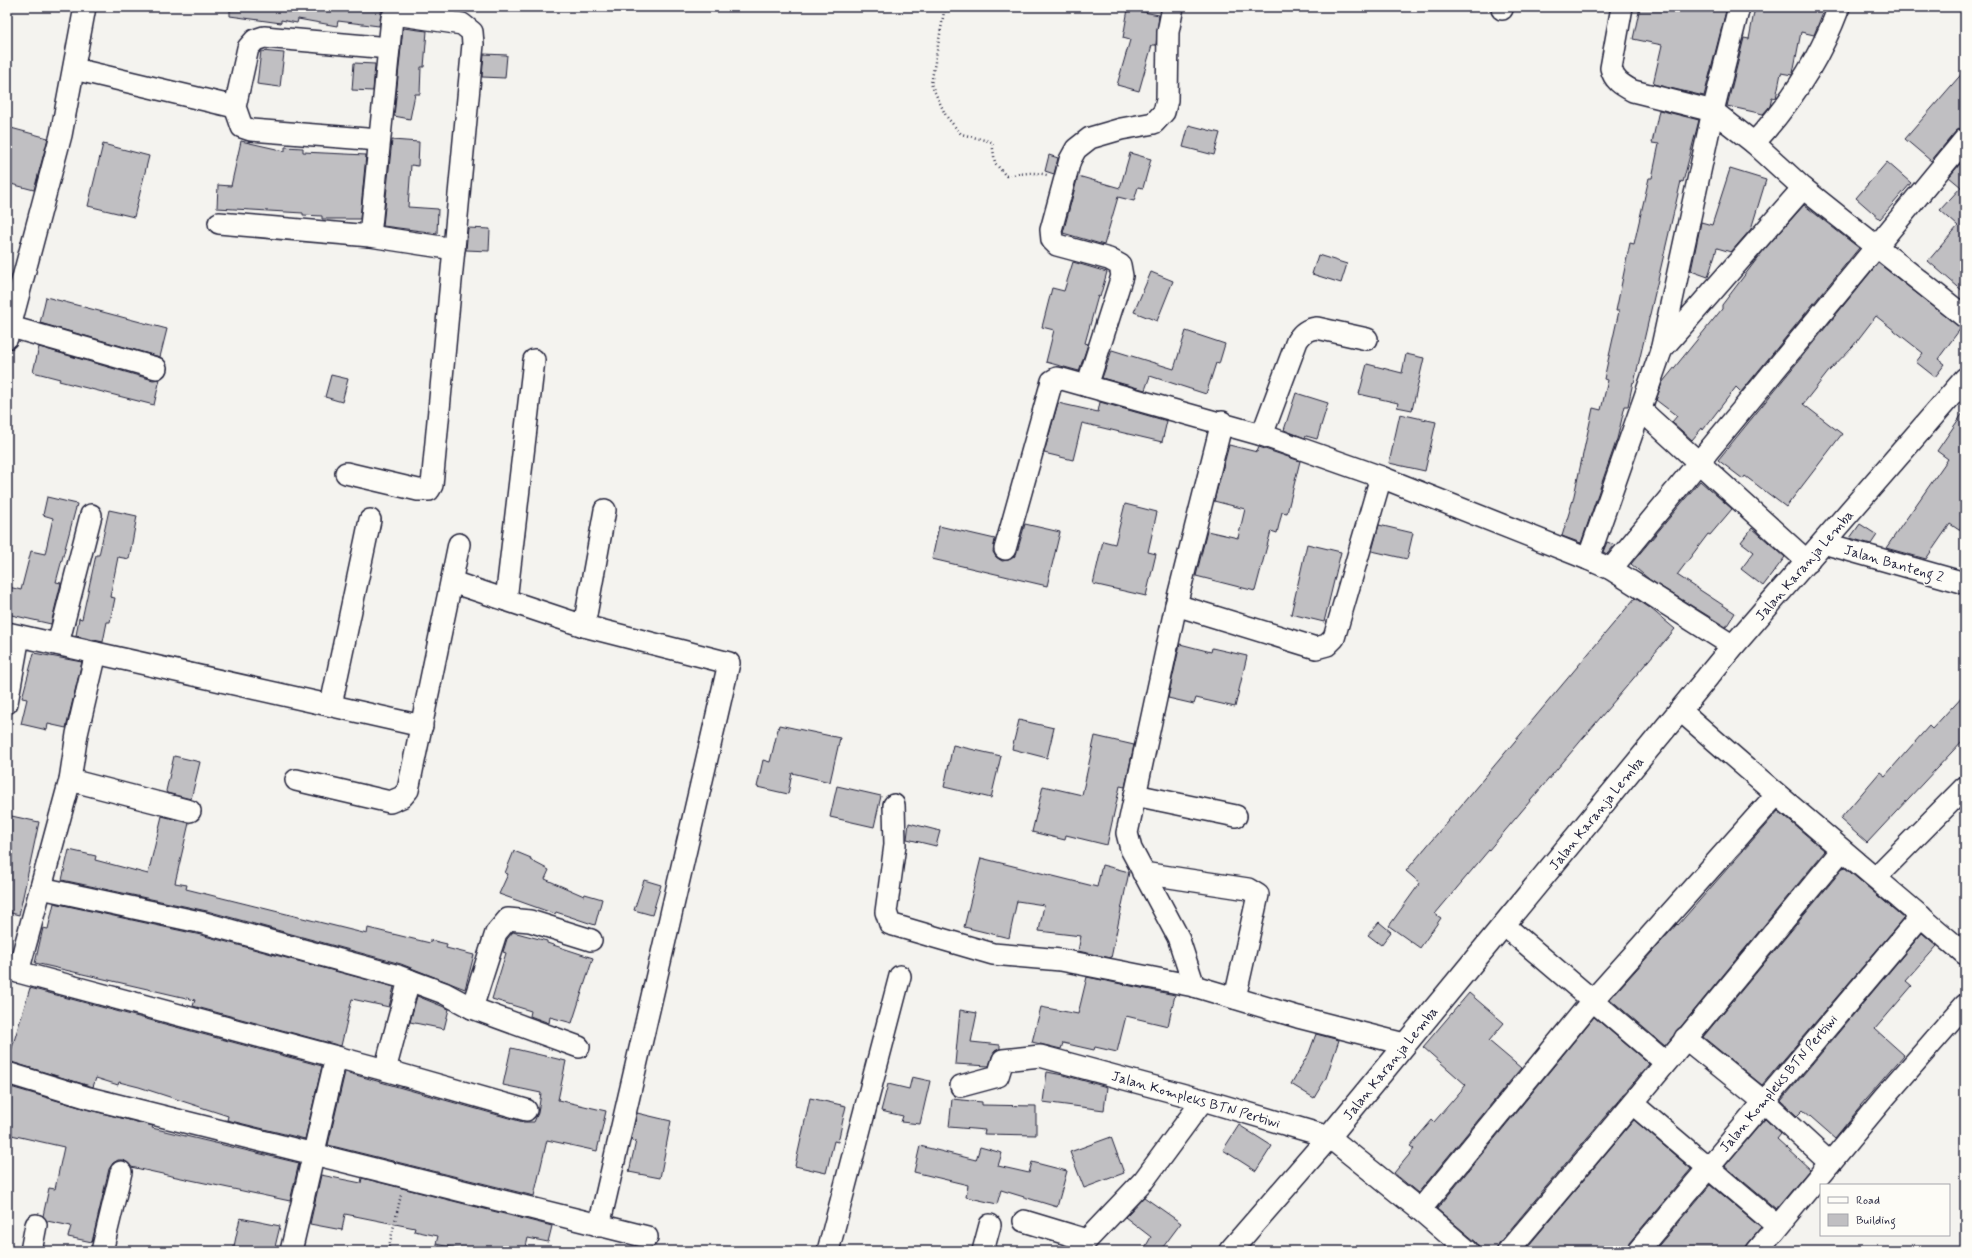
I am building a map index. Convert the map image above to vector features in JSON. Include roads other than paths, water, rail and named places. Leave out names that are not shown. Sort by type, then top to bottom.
[{"type":"main road","name":"Jalan Karanja Lemba","points":[[1230,1251],[1329,1137],[1733,646],[1808,562],[1965,379]]},
{"type":"street","points":[[85,7],[61,135],[10,320],[156,368]]},
{"type":"street","points":[[1088,386],[1122,276],[1120,265],[1109,259],[1063,247],[1052,240],[1051,230],[1070,160],[1076,149],[1090,138],[1121,129],[1154,123],[1164,112],[1167,100],[1168,32],[1173,7]]},
{"type":"street","points":[[1622,7],[1611,68],[1613,77],[1622,85],[1633,91],[1713,111],[1754,143],[1803,188],[1965,316]]},
{"type":"street","points":[[1588,559],[1661,351],[1713,111],[1739,7]]},
{"type":"street","points":[[1754,143],[1798,89],[1828,37],[1840,7]]},
{"type":"street","points":[[346,473],[418,490],[430,489],[473,44],[472,32],[462,24],[396,16],[392,18],[370,236]]},
{"type":"street","points":[[379,140],[251,130],[242,127],[235,107],[248,48],[255,40],[264,37],[389,48]]},
{"type":"street","points":[[74,69],[235,107]]},
{"type":"street","points":[[1611,569],[1700,463],[1965,138]]},
{"type":"street","points":[[1661,351],[1803,188]]},
{"type":"street","points":[[219,223],[370,236],[454,249]]},
{"type":"street","points":[[1262,435],[1297,341],[1302,334],[1309,329],[1317,328],[1367,339]]},
{"type":"street","points":[[506,600],[534,360]]},
{"type":"street","points":[[1005,549],[1052,381],[1057,378],[1222,422],[1262,435],[1381,477],[1588,559],[1611,569],[1733,646]]},
{"type":"street","points":[[1641,410],[1808,562]]},
{"type":"street","points":[[1194,986],[1178,937],[1131,849],[1127,833],[1176,605],[1222,422]]},
{"type":"street","points":[[1176,605],[1316,648],[1327,645],[1334,638],[1381,477]]},
{"type":"street","points":[[584,626],[605,510]]},
{"type":"street","points":[[58,644],[91,515]]},
{"type":"street","points":[[332,705],[370,520]]},
{"type":"street","name":"Jalan Banteng 2","points":[[1823,543],[1965,583]]},
{"type":"street","points":[[296,780],[390,802],[402,797],[408,790],[459,544]]},
{"type":"street","points":[[452,582],[584,626],[729,663],[599,1226]]},
{"type":"street","points":[[7,703],[13,634],[422,726]]},
{"type":"street","points":[[96,653],[77,734],[70,780],[41,888],[13,971],[385,1070],[526,1110]]},
{"type":"street","points":[[1680,710],[1776,795],[1876,877],[1965,954]]},
{"type":"street","points":[[70,780],[190,811]]},
{"type":"street","points":[[1876,877],[1965,788]]},
{"type":"street","points":[[1134,795],[1236,816]]},
{"type":"street","points":[[1420,1210],[1592,1001],[1776,795]]},
{"type":"street","points":[[894,805],[895,845],[886,912],[890,924],[993,954],[1061,960],[1194,986],[1404,1044]]},
{"type":"street","points":[[1508,1251],[1633,1104],[1665,1062],[1842,850]]},
{"type":"street","points":[[1143,873],[1248,889],[1258,894],[1235,998]]},
{"type":"street","points":[[41,888],[204,924],[409,980],[444,993],[472,1008],[579,1047]]},
{"type":"street","name":"Jalan Kompleks BTN Pertiwi","points":[[1638,1251],[1920,916]]},
{"type":"street","points":[[472,1008],[496,933],[508,919],[530,921],[591,940]]},
{"type":"street","points":[[1504,925],[1665,1062]]},
{"type":"street","points":[[828,1251],[900,976]]},
{"type":"street","points":[[385,1070],[409,980]]},
{"type":"street","points":[[1756,1251],[1965,1005]]},
{"type":"street","points":[[1685,1038],[1763,1101],[1830,1163]]},
{"type":"street","name":"Jalan Kompleks BTN Pertiwi","points":[[961,1086],[998,1076],[1003,1060],[1040,1056],[1203,1100],[1329,1137],[1420,1210],[1468,1251]]},
{"type":"street","points":[[290,1251],[336,1057]]},
{"type":"street","points":[[7,1074],[89,1098],[646,1237]]},
{"type":"street","points":[[1024,1221],[1087,1240],[1144,1180],[1203,1100]]},
{"type":"street","points":[[1633,1104],[1777,1226]]},
{"type":"street","points":[[102,1251],[121,1172]]},
{"type":"street","points":[[31,1251],[36,1225]]},
{"type":"street","points":[[983,1251],[990,1225]]}]
